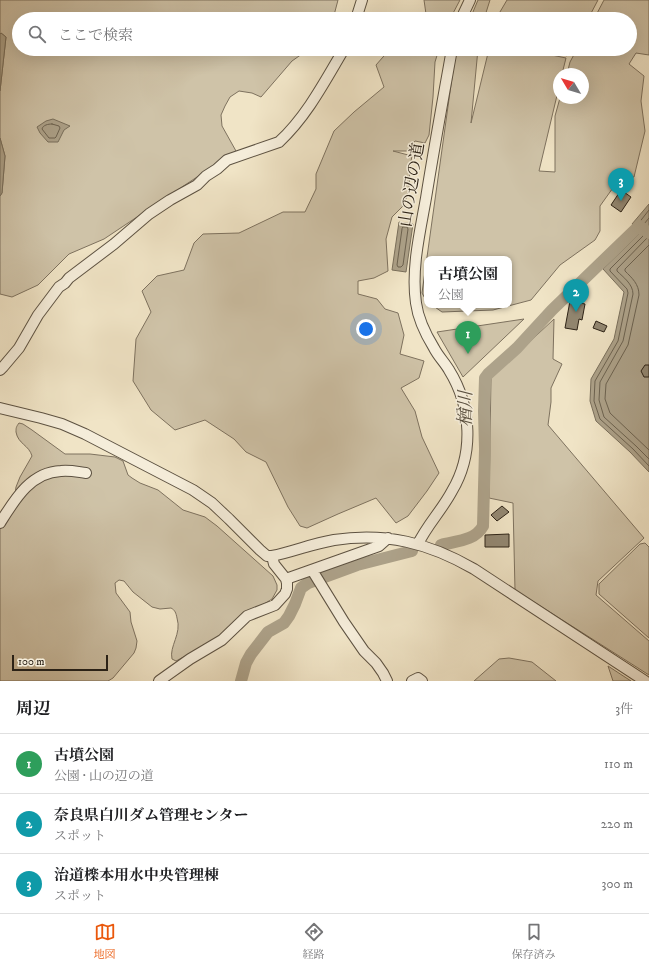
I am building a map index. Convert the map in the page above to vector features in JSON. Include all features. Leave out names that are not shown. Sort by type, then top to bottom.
[{"type":"street","points":[[358,12],[362,0]]},
{"type":"street","points":[[464,12],[470,0]]},
{"type":"street","points":[[0,370],[19,348],[38,315],[59,287],[69,278],[114,244],[149,214],[197,185],[227,160],[279,142],[307,110],[340,56]]},
{"type":"street","name":"山の辺の道","points":[[418,544],[423,533],[453,491],[461,474],[466,455],[468,432],[466,412],[460,390],[449,370],[434,349],[423,326],[416,304],[415,268],[451,56]]},
{"type":"street","points":[[0,408],[68,426],[193,490],[212,503],[267,556],[272,556],[317,543],[363,537],[388,538],[418,544],[460,561],[645,681]]},
{"type":"street","points":[[0,523],[14,501],[25,488],[42,475],[62,471],[86,473]]},
{"type":"street","points":[[286,579],[379,546],[388,538]]},
{"type":"street","points":[[159,681],[190,659],[222,640],[247,616],[275,605],[285,594],[287,589],[286,579],[274,564],[272,556]]},
{"type":"street","points":[[312,570],[344,622],[364,651],[376,663],[387,681]]},
{"type":"street","points":[[412,681],[418,678],[422,681]]},
{"type":"shaded area","points":[[0,0],[338,0],[335,12],[12,12],[12,56],[299,56],[292,61],[261,97],[252,93],[239,91],[230,97],[221,115],[222,126],[236,151],[104,239],[69,254],[38,285],[12,297],[0,294],[0,196],[2,193],[5,156],[0,138],[0,91],[6,37],[1,33],[0,34]]},
{"type":"shaded area","points":[[424,0],[460,0],[454,12],[426,12]]},
{"type":"shaded area","points":[[478,0],[490,0],[486,12],[473,12]]},
{"type":"shaded area","points":[[507,0],[598,0],[592,12],[500,12]]},
{"type":"shaded area","points":[[604,0],[649,0],[649,55],[637,53],[637,12],[598,12]]},
{"type":"shaded area","points":[[384,56],[437,56],[435,62],[429,135],[425,143],[415,141],[407,151],[393,151],[412,156],[409,191],[403,206],[392,217],[386,239],[388,271],[374,278],[358,281],[358,294],[377,299],[385,309],[398,313],[404,335],[400,354],[424,361],[419,378],[401,388],[415,411],[422,437],[439,473],[408,516],[396,523],[376,498],[307,528],[300,526],[288,507],[266,462],[246,452],[234,439],[205,420],[175,430],[151,410],[133,381],[136,339],[151,312],[142,291],[157,276],[184,270],[194,243],[203,234],[239,233],[283,212],[305,212],[316,189],[316,174],[334,131],[384,87],[376,65]]},
{"type":"shaded area","points":[[455,56],[477,56],[471,123],[487,56],[556,56],[566,58],[564,68],[553,68],[553,104],[555,104],[539,171],[555,172],[555,116],[558,104],[589,104],[589,68],[568,68],[573,56],[634,56],[629,64],[644,76],[641,101],[645,131],[634,177],[620,178],[600,206],[600,231],[595,240],[560,265],[531,300],[512,305],[512,256],[427,256]]},
{"type":"shaded area","points":[[424,279],[424,297],[422,293]]},
{"type":"shaded area","points":[[436,308],[501,308],[493,310],[442,312]]},
{"type":"shaded area","points":[[524,319],[463,377],[437,332]]},
{"type":"shaded area","points":[[554,319],[553,359],[562,364],[551,388],[548,425],[644,538],[598,581],[596,595],[649,641],[649,675],[515,590],[513,503],[489,498],[491,378]]},
{"type":"shaded area","points":[[19,423],[32,430],[65,454],[90,454],[115,457],[123,461],[128,475],[132,478],[158,490],[183,510],[205,517],[273,576],[277,585],[277,590],[272,599],[237,621],[220,638],[176,661],[172,659],[172,649],[178,629],[176,613],[171,608],[160,609],[152,607],[133,592],[124,581],[119,580],[115,583],[116,593],[130,612],[131,622],[137,641],[134,653],[113,678],[108,681],[0,681],[0,527],[13,509],[16,487],[32,456],[29,449],[17,436],[16,428]]},
{"type":"shaded area","points":[[645,543],[649,547],[649,638],[599,594],[599,584],[640,544]]},
{"type":"shaded area","points":[[509,658],[532,662],[556,681],[474,681],[499,659]]},
{"type":"shaded area","points":[[608,666],[631,681],[613,681]]},
{"type":"water","points":[[1,33],[6,37],[0,91],[0,34]]},
{"type":"water","points":[[53,119],[70,126],[64,130],[58,142],[48,142],[37,127],[46,121]]},
{"type":"water","points":[[0,138],[5,156],[2,193],[0,196]]},
{"type":"water","points":[[649,204],[649,472],[630,452],[596,421],[590,401],[591,379],[614,339],[624,292],[603,269],[640,233],[632,224]]},
{"type":"water","points":[[399,222],[413,224],[406,272],[392,270]]},
{"type":"building","points":[[621,190],[631,197],[621,212],[611,205]]},
{"type":"building","points":[[570,301],[585,304],[582,320],[579,319],[577,330],[565,328]]},
{"type":"building","points":[[596,321],[607,326],[604,332],[593,328]]},
{"type":"building","points":[[645,365],[649,365],[649,377],[644,377],[641,371]]},
{"type":"building","points":[[502,506],[509,512],[497,521],[491,515]]},
{"type":"building","points":[[509,534],[509,547],[485,547],[485,535]]},
{"type":"waterway","name":"楢川","points":[[441,545],[470,538],[480,531],[483,526],[485,378],[517,348],[552,310],[639,226],[649,233]]},
{"type":"waterway","name":"楢川","points":[[241,681],[246,663],[251,654],[268,632],[284,623],[295,604],[301,588],[308,583],[357,565],[412,551]]},
{"type":"place","name":"治道檪本用水中央管理棟","points":[[621,201]]},
{"type":"place","name":"奈良県白川ダム管理センター","points":[[576,312]]},
{"type":"place","name":"古墳公園","points":[[468,354]]}]
